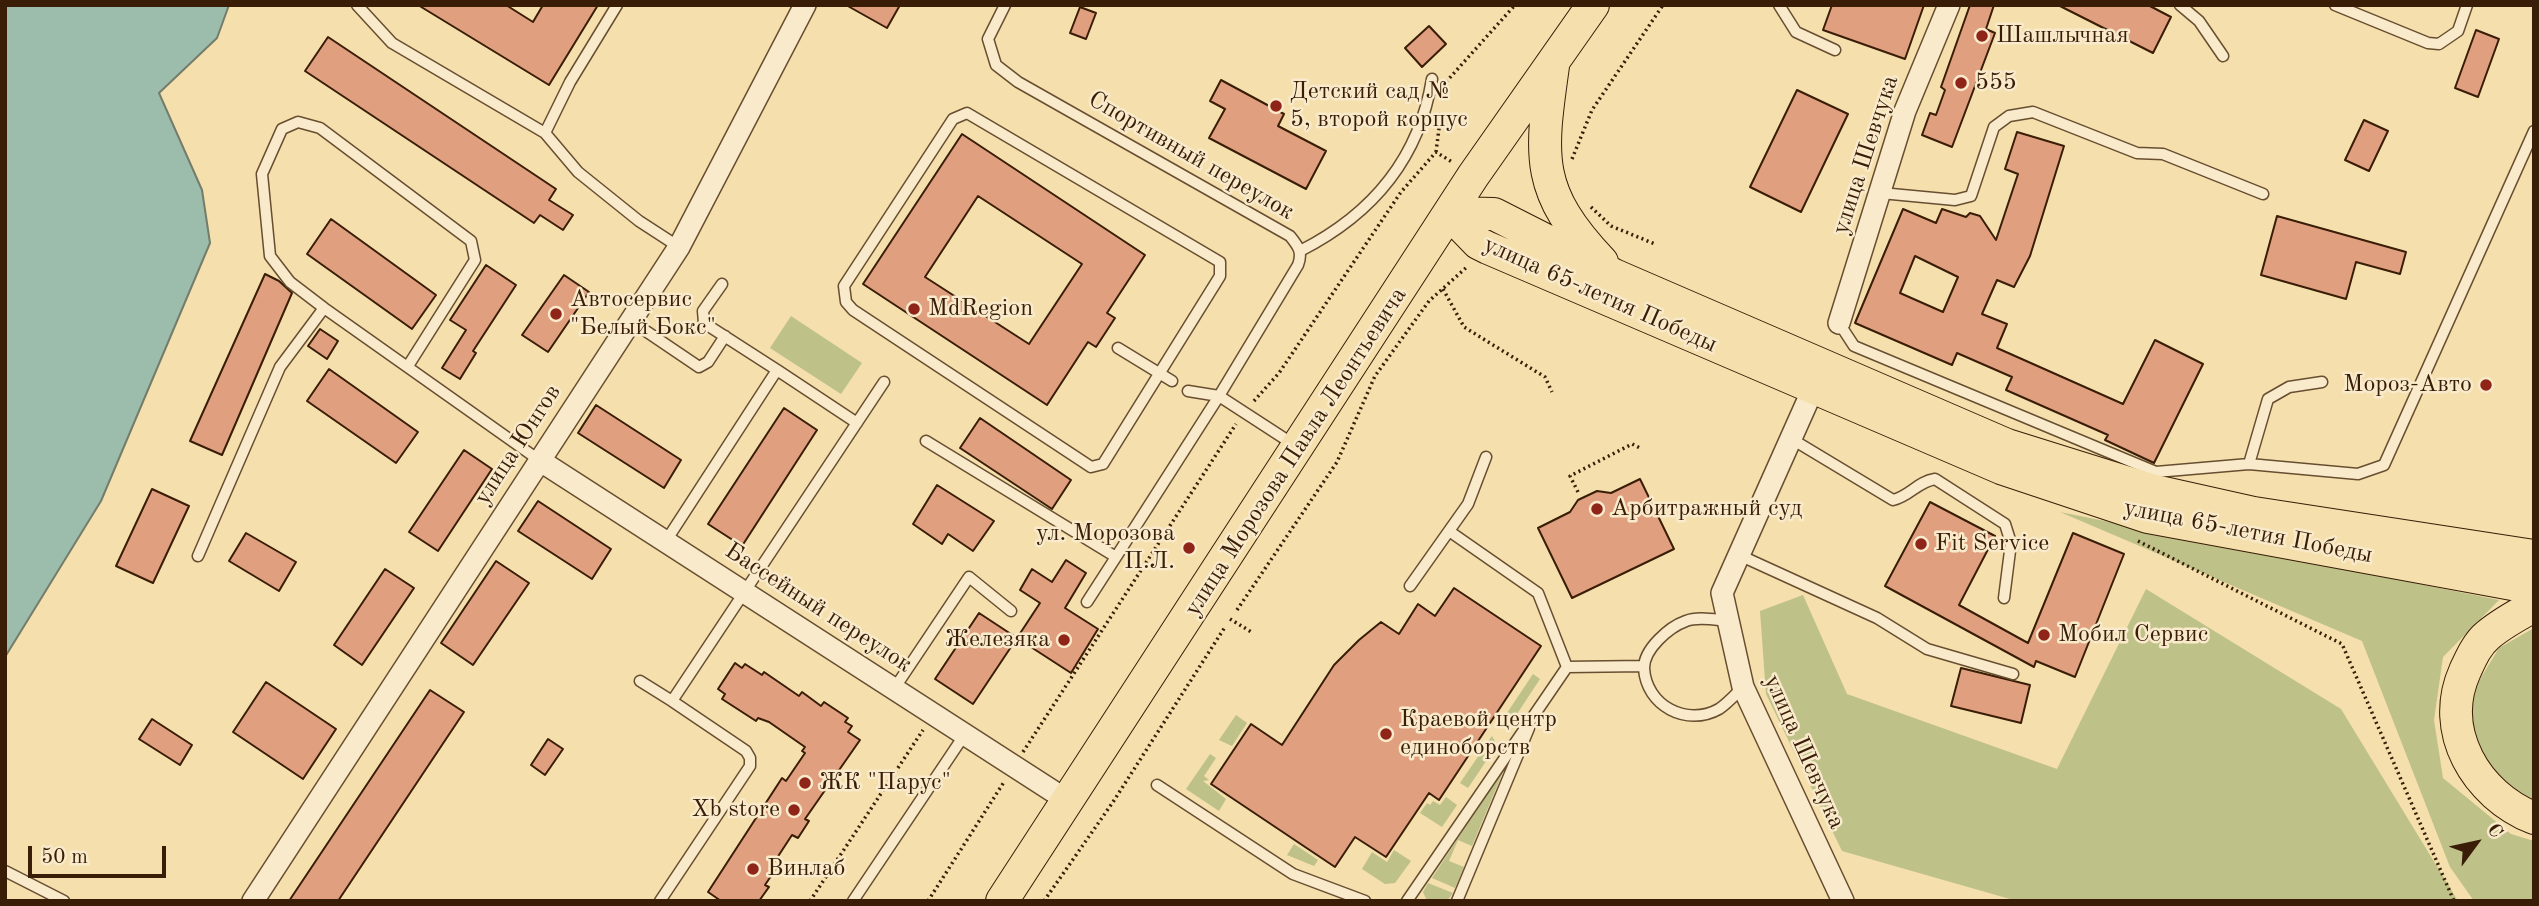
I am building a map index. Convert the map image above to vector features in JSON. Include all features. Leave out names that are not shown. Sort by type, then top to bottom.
[{"type":"main road","name":"улица Морозова Павла Леонтьевича","points":[[1002,901],[1450,213],[1554,58],[1593,5]]},
{"type":"main road","points":[[1554,58],[1543,137],[1550,190],[1569,224],[1614,275]]},
{"type":"main road","name":"улица 65-летия Победы","points":[[1450,213],[1488,248],[2001,468],[2148,517],[2534,587]]},
{"type":"main road","name":"улица 65-летия Победы","points":[[1450,213],[1494,214],[1614,275],[2007,445],[2151,489],[2254,513],[2534,556]]},
{"type":"main road","points":[[2534,606],[2487,635],[2472,654],[2461,680],[2456,705],[2458,732],[2468,762],[2487,790],[2513,810],[2534,818]]},
{"type":"street","name":"улица Юнгов","points":[[253,901],[679,247],[805,5]]},
{"type":"street","name":"улица Шевчука","points":[[1839,323],[1905,110],[1949,5]]},
{"type":"street","name":"улица Шевчука","points":[[1813,389],[1723,593],[1743,687],[1843,901]]},
{"type":"street","name":"Бассейный переулок","points":[[539,460],[1068,801]]},
{"type":"lane","points":[[357,5],[392,43],[545,133],[578,172],[639,221],[679,247]]},
{"type":"lane","points":[[545,133],[570,82],[617,5]]},
{"type":"lane","name":"Спортивный переулок","points":[[1005,5],[988,39],[996,65],[1017,82],[1290,236],[1300,251],[1298,265],[1219,396],[1087,601]]},
{"type":"lane","points":[[1779,5],[1796,32],[1835,50]]},
{"type":"lane","points":[[2180,5],[2199,21],[2223,56]]},
{"type":"lane","points":[[2335,5],[2428,43],[2438,44],[2458,31],[2467,5]]},
{"type":"lane","points":[[1300,251],[1325,237],[1385,189],[1416,141],[1427,109],[1432,79]]},
{"type":"lane","points":[[1881,193],[1955,200],[1971,196],[1994,127],[2009,116],[2033,112],[2137,153],[2163,154],[2263,194]]},
{"type":"lane","points":[[967,113],[974,115],[1220,262],[1220,276],[1160,374],[1107,461],[1091,467],[853,310],[846,302],[844,286],[953,119],[967,113]]},
{"type":"lane","points":[[408,366],[475,261],[471,241],[320,128],[298,122],[282,129],[262,174],[270,256],[290,282],[539,460]]},
{"type":"lane","points":[[1839,323],[1854,346],[2156,472],[2249,464],[2358,474],[2384,465],[2534,131]]},
{"type":"lane","points":[[722,284],[702,317],[705,323],[857,423]]},
{"type":"lane","points":[[198,556],[280,367],[324,308]]},
{"type":"lane","points":[[631,321],[699,367],[708,362],[725,336]]},
{"type":"lane","points":[[1118,348],[1172,381]]},
{"type":"lane","points":[[666,541],[777,370]]},
{"type":"lane","points":[[671,701],[746,593],[884,383]]},
{"type":"lane","points":[[2249,464],[2268,399],[2289,387],[2322,383]]},
{"type":"lane","points":[[1188,391],[1219,396],[1298,447]]},
{"type":"lane","points":[[1790,438],[1893,500],[1905,497],[1921,482],[1935,480],[2005,524],[2011,543],[2004,598]]},
{"type":"lane","points":[[926,441],[1116,557]]},
{"type":"lane","points":[[1410,586],[1468,504],[1486,457]]},
{"type":"lane","points":[[1449,531],[1538,593],[1567,667]]},
{"type":"lane","points":[[1740,555],[1877,618],[1927,649],[2013,674]]},
{"type":"lane","points":[[894,689],[969,577],[1011,611]]},
{"type":"lane","points":[[1729,621],[1686,621],[1653,644],[1644,666],[1652,693],[1663,707],[1689,717],[1718,709],[1743,687]]},
{"type":"lane","points":[[1567,667],[1644,666]]},
{"type":"lane","points":[[1407,901],[1567,667]]},
{"type":"lane","points":[[640,681],[746,751],[750,758],[750,766],[660,901]]},
{"type":"lane","points":[[1457,901],[1524,746],[1533,715]]},
{"type":"lane","points":[[853,901],[965,734]]},
{"type":"lane","points":[[1157,785],[1293,874],[1365,901]]},
{"type":"lane","points":[[5,871],[64,901]]},
{"type":"path","points":[[1444,85],[1515,5]]},
{"type":"path","points":[[1546,174],[1571,166],[1573,150],[1592,110],[1663,5]]},
{"type":"path","points":[[1436,152],[1441,112]]},
{"type":"path","points":[[1587,202],[1611,226],[1656,244]]},
{"type":"path","points":[[1237,610],[1337,462],[1375,376],[1429,301],[1488,248]]},
{"type":"path","points":[[1443,289],[1464,327],[1545,377],[1552,392]]},
{"type":"path","points":[[1578,492],[1570,476],[1632,444],[1642,449]]},
{"type":"path","points":[[2132,538],[2342,644],[2454,901]]},
{"type":"path","points":[[1230,619],[1253,633]]},
{"type":"path","points":[[1044,901],[1113,802],[1225,627]]},
{"type":"path","points":[[810,901],[934,714]]},
{"type":"path","points":[[928,901],[1014,766]]},
{"type":"green space","points":[[791,316],[862,363],[841,394],[770,348]]},
{"type":"green space","points":[[2060,512],[2499,600],[2443,657],[2434,720],[2443,778],[2511,834],[2534,841],[2534,901],[2474,901],[2450,867],[2362,641]]},
{"type":"green space","points":[[2146,589],[2341,709],[2458,901],[2017,901],[1842,851],[1766,694],[1760,611],[1803,595],[1847,694],[2057,769]]},
{"type":"green space","points":[[2534,628],[2534,800],[2498,779],[2474,742],[2468,699],[2499,648]]},
{"type":"green space","points":[[1533,674],[1540,679],[1515,717],[1503,719]]},
{"type":"green space","points":[[1236,715],[1247,723],[1232,746],[1219,740]]},
{"type":"green space","points":[[1492,736],[1497,745],[1468,788],[1460,783]]},
{"type":"green space","points":[[1210,754],[1216,758],[1204,776],[1209,780],[1203,781],[1226,799],[1219,811],[1186,789]]},
{"type":"green space","points":[[1505,767],[1472,846],[1458,840],[1449,861],[1464,867],[1455,888],[1432,878]]},
{"type":"green space","points":[[1446,797],[1457,805],[1442,827],[1420,813],[1427,803],[1430,805],[1433,801],[1440,805]]},
{"type":"green space","points":[[1294,844],[1318,860],[1314,866],[1287,855]]},
{"type":"green space","points":[[1394,850],[1411,861],[1395,883],[1385,884],[1362,869],[1372,852],[1387,862]]},
{"type":"green space","points":[[1428,883],[1453,893],[1447,901],[1427,901],[1423,892]]},
{"type":"shaded area","points":[[5,5],[229,5],[217,38],[159,93],[202,190],[210,243],[101,501],[5,657]]},
{"type":"building","points":[[418,5],[506,5],[533,22],[543,5],[598,5],[549,85]]},
{"type":"building","points":[[846,5],[900,5],[887,28]]},
{"type":"building","points":[[1832,5],[1924,5],[1905,59],[1823,30]]},
{"type":"building","points":[[1970,5],[1994,5],[1986,29],[1995,33],[1952,147],[1922,135],[1930,113],[1936,115],[1945,90],[1941,87]]},
{"type":"building","points":[[2058,5],[2148,5],[2171,17],[2153,53]]},
{"type":"building","points":[[1080,7],[1096,13],[1086,39],[1070,33]]},
{"type":"building","points":[[1429,26],[1446,44],[1422,67],[1405,48]]},
{"type":"building","points":[[2476,30],[2499,39],[2478,97],[2455,88]]},
{"type":"building","points":[[328,37],[556,189],[549,200],[573,215],[563,230],[540,215],[534,223],[305,71]]},
{"type":"building","points":[[1221,80],[1284,114],[1278,126],[1326,151],[1306,189],[1209,138],[1225,109],[1210,101]]},
{"type":"building","points":[[1797,90],[1848,114],[1801,212],[1750,187]]},
{"type":"building","points":[[2364,120],[2388,131],[2369,171],[2345,160]]},
{"type":"building","points":[[2017,132],[2064,146],[2030,256],[2014,287],[1997,280],[1982,314],[2007,324],[1997,348],[2123,404],[2155,340],[2203,364],[2154,463],[2105,440],[2108,435],[2006,390],[2012,377],[1957,353],[1952,365],[1855,323],[1903,209],[1936,223],[1942,209],[1966,217],[1970,213],[1980,216],[1996,240],[2018,174],[2005,169]],"holes":[[[1915,256],[1958,277],[1943,312],[1900,293]]]},
{"type":"building","points":[[962,134],[1145,255],[1107,313],[1115,318],[1096,347],[1088,342],[1047,405],[863,284]],"holes":[[[978,196],[1082,264],[1029,344],[925,277]]]},
{"type":"building","points":[[2277,216],[2406,252],[2400,274],[2356,262],[2346,299],[2261,275]]},
{"type":"building","points":[[331,219],[436,295],[412,329],[307,254]]},
{"type":"building","points":[[486,265],[516,285],[473,351],[476,353],[460,379],[442,368],[466,330],[450,320]]},
{"type":"building","points":[[265,274],[279,281],[292,293],[222,455],[190,441]]},
{"type":"building","name":"Автосервис \"Белый Бокс\"","points":[[564,275],[589,292],[548,352],[522,335]]},
{"type":"building","points":[[320,329],[338,341],[327,359],[308,346]]},
{"type":"building","points":[[329,369],[418,432],[396,463],[307,401]]},
{"type":"building","points":[[596,405],[681,460],[664,488],[578,433]]},
{"type":"building","points":[[784,408],[817,430],[742,546],[708,524]]},
{"type":"building","points":[[980,418],[1071,480],[1052,509],[960,448]]},
{"type":"building","points":[[464,450],[492,469],[438,551],[409,532]]},
{"type":"building","points":[[1640,479],[1674,549],[1572,598],[1538,528],[1570,512],[1578,500],[1597,491],[1611,493]]},
{"type":"building","points":[[937,485],[994,521],[973,551],[948,534],[942,544],[913,524]]},
{"type":"building","points":[[152,489],[189,506],[153,583],[116,566]]},
{"type":"building","points":[[538,501],[611,549],[592,579],[518,531]]},
{"type":"building","points":[[1930,502],[1995,536],[1959,605],[2028,643],[2073,533],[2124,554],[2075,677],[2036,661],[2034,667],[1885,586]]},
{"type":"building","points":[[246,533],[296,562],[279,591],[229,561]]},
{"type":"building","points":[[1066,560],[1086,573],[1065,608],[1098,629],[1071,673],[1017,638],[1040,603],[1020,590],[1032,569],[1052,582]]},
{"type":"building","points":[[496,561],[529,583],[473,665],[441,643]]},
{"type":"building","points":[[385,569],[414,588],[362,665],[334,645]]},
{"type":"building","name":"Краевой центр единоборств","points":[[1454,588],[1541,646],[1439,800],[1429,793],[1386,857],[1355,837],[1335,867],[1211,784],[1251,724],[1282,745],[1334,665],[1359,640],[1381,622],[1399,634],[1418,604],[1435,616]]},
{"type":"building","points":[[979,613],[1017,638],[973,704],[935,679]]},
{"type":"building","name":"ЖК \"Парус\"","points":[[735,663],[742,668],[745,664],[762,675],[764,672],[799,696],[802,692],[821,706],[824,702],[848,718],[845,722],[852,726],[848,732],[860,740],[805,819],[809,821],[798,838],[792,835],[773,864],[777,867],[765,885],[769,887],[759,901],[721,901],[708,892],[782,778],[786,781],[805,753],[802,751],[805,747],[769,722],[758,718],[756,721],[722,699],[725,694],[718,689]]},
{"type":"building","points":[[1961,668],[2030,685],[2021,723],[1951,706]]},
{"type":"building","points":[[266,682],[336,729],[303,779],[233,732]]},
{"type":"building","points":[[430,690],[464,712],[338,901],[289,901]]},
{"type":"building","points":[[152,719],[192,745],[180,765],[139,739]]},
{"type":"building","points":[[548,739],[563,749],[545,775],[531,765]]},
{"type":"place","name":"Шашлычная","points":[[1982,36]]},
{"type":"place","name":"555","points":[[1961,83]]},
{"type":"place","name":"Детский сад № 5, второй корпус","points":[[1276,106]]},
{"type":"place","name":"MdRegion","points":[[914,309]]},
{"type":"place","name":"Автосервис \"Белый Бокс\"","points":[[556,314]]},
{"type":"place","name":"Мороз-Авто","points":[[2486,385]]},
{"type":"place","name":"Арбитражный суд","points":[[1597,509]]},
{"type":"place","name":"Fit Service","points":[[1921,544]]},
{"type":"place","name":"ул. Морозова П.Л.","points":[[1189,548]]},
{"type":"place","name":"Мобил Сервис","points":[[2044,635]]},
{"type":"place","name":"Железяка","points":[[1064,640]]},
{"type":"place","name":"Краевой центр единоборств","points":[[1386,734]]},
{"type":"place","name":"ЖК \"Парус\"","points":[[805,783]]},
{"type":"place","name":"Xb store","points":[[794,810]]},
{"type":"place","name":"Винлаб","points":[[753,869]]}]
